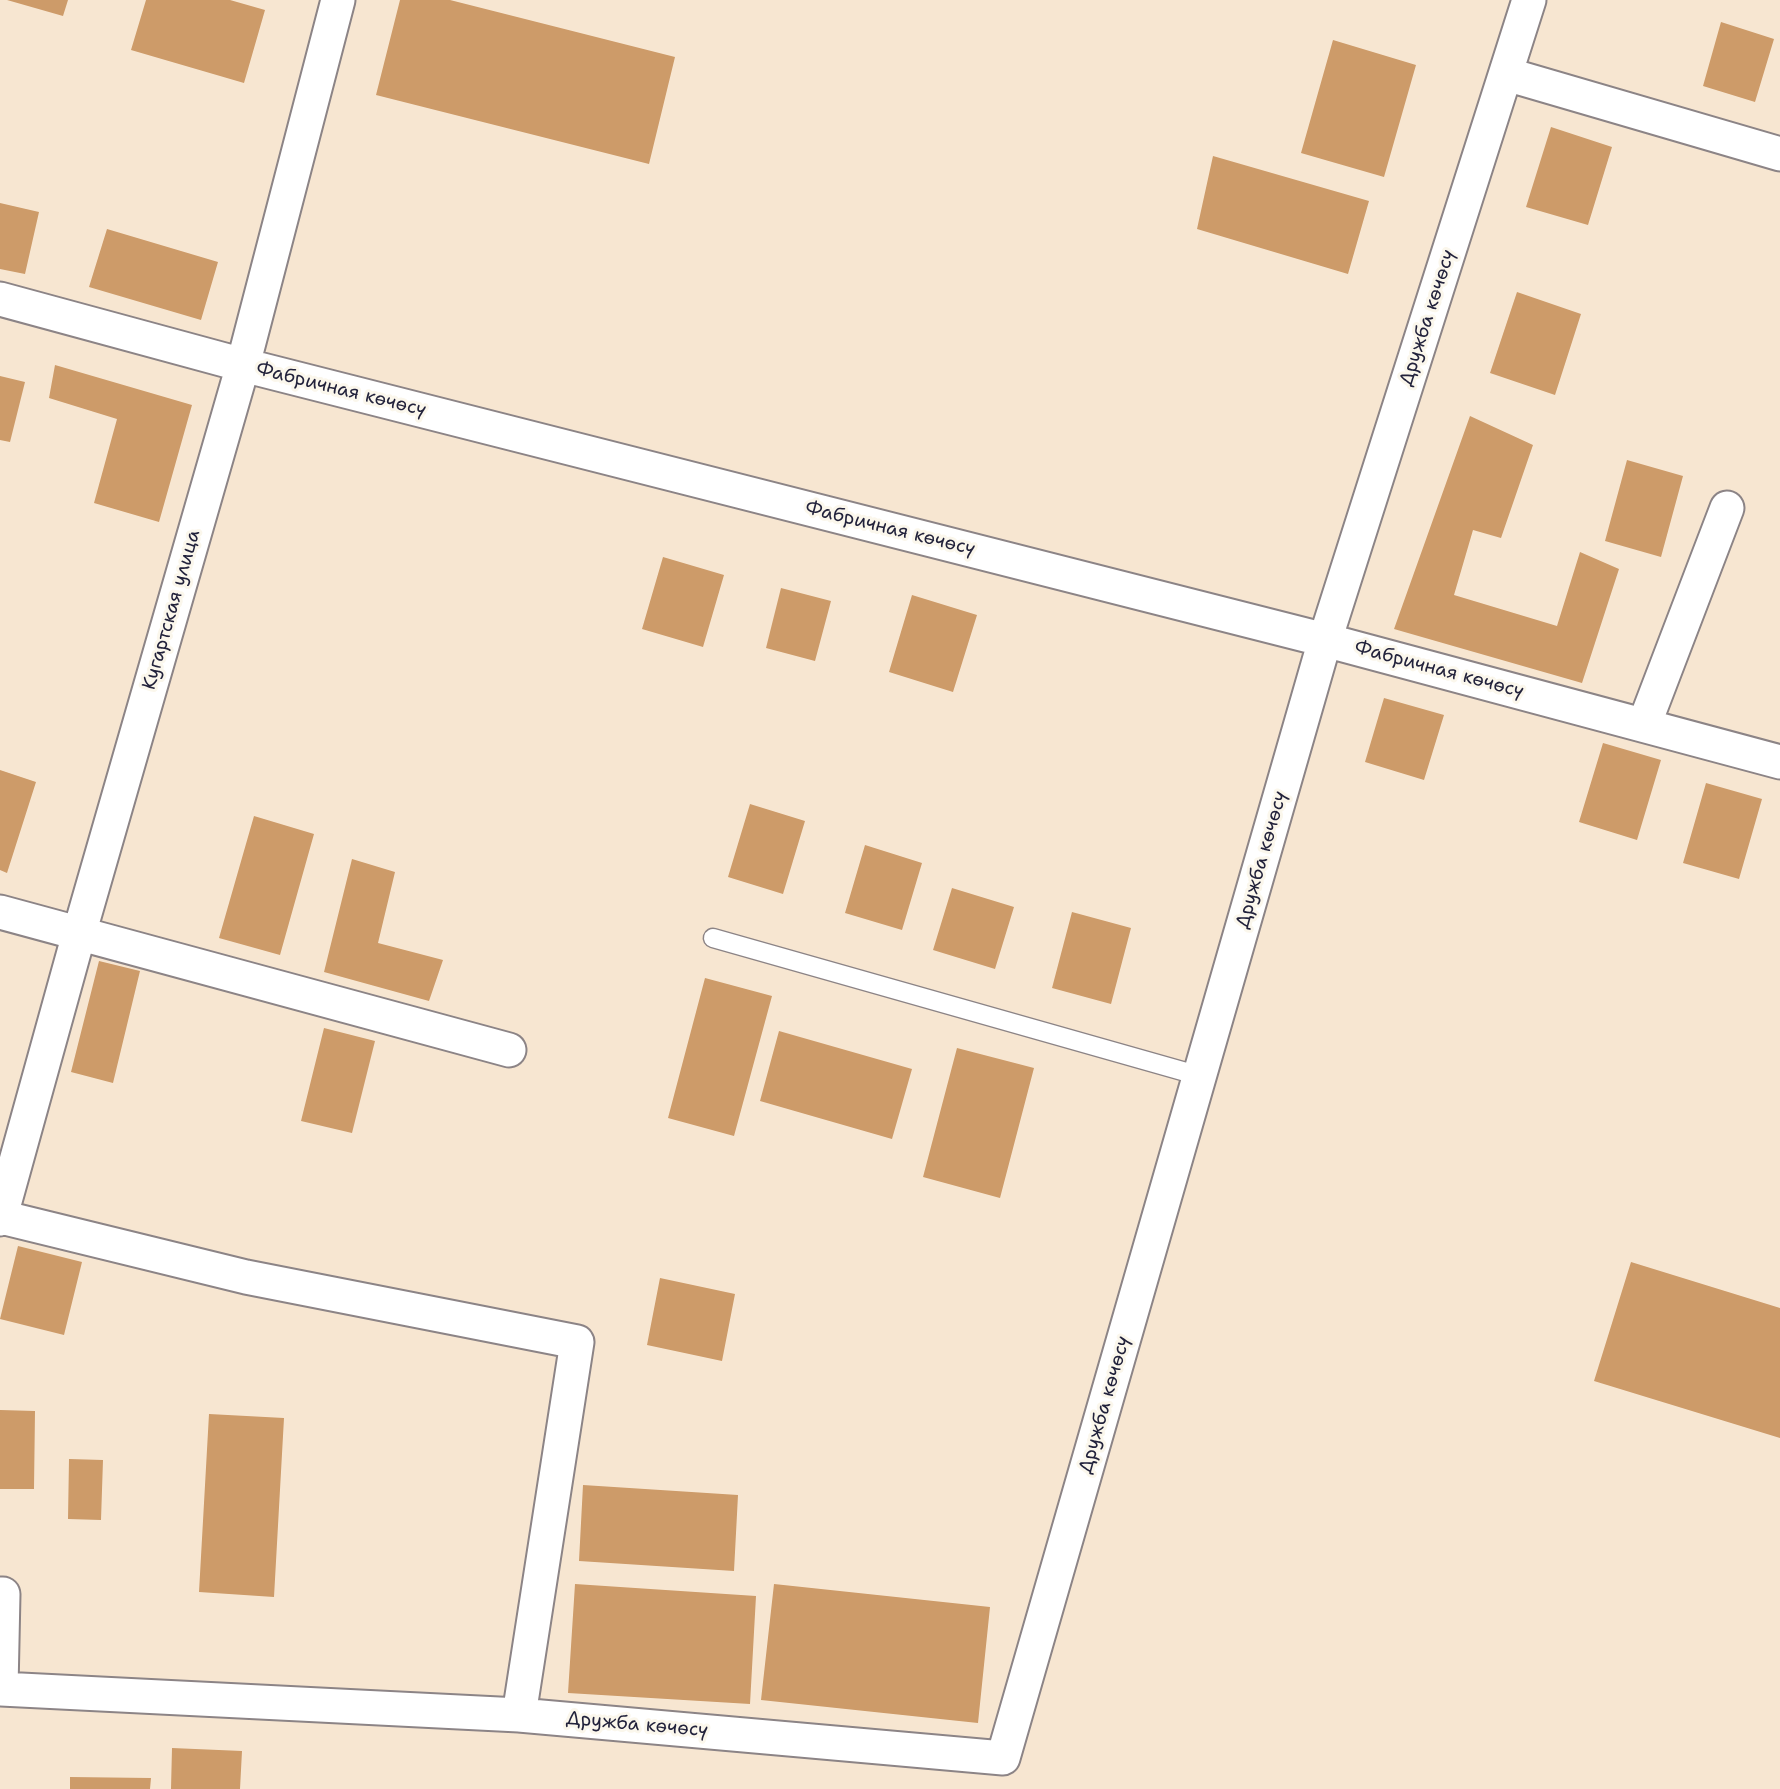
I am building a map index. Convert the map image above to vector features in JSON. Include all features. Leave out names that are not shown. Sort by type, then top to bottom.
[{"type":"street","name":"Кугартская улица","points":[[0,1218],[243,365],[338,0]]},
{"type":"street","name":"Дружба көчөсү","points":[[1,1689],[519,1715],[1003,1758],[1325,640],[1529,0]]},
{"type":"street","points":[[1506,74],[1780,153]]},
{"type":"street","name":"Фабричная көчөсү","points":[[0,299],[243,365],[1325,640],[1780,762]]},
{"type":"street","points":[[1644,725],[1727,508]]},
{"type":"street","points":[[0,912],[509,1050]]},
{"type":"street","points":[[0,1218],[246,1278],[577,1342],[519,1715]]},
{"type":"street","points":[[0,1705],[1,1594]]},
{"type":"lane","points":[[713,938],[1200,1076]]},
{"type":"building","points":[[7,0],[68,0],[63,16]]},
{"type":"building","points":[[146,0],[230,0],[265,10],[244,83],[131,50]]},
{"type":"building","points":[[400,0],[450,0],[675,57],[649,164],[376,95]]},
{"type":"building","points":[[1721,22],[1774,39],[1755,102],[1703,86]]},
{"type":"building","points":[[1333,40],[1416,65],[1384,177],[1301,153]]},
{"type":"building","points":[[1551,127],[1612,147],[1588,225],[1526,207]]},
{"type":"building","points":[[1213,156],[1369,201],[1348,274],[1197,229]]},
{"type":"building","points":[[0,203],[39,212],[25,274],[0,269]]},
{"type":"building","points":[[107,229],[218,262],[201,320],[89,287]]},
{"type":"building","points":[[1517,292],[1581,314],[1555,395],[1490,373]]},
{"type":"building","points":[[55,365],[192,405],[159,522],[94,503],[117,419],[49,398]]},
{"type":"building","points":[[0,376],[25,382],[10,442],[0,440]]},
{"type":"building","points":[[1470,416],[1533,445],[1501,538],[1473,530],[1454,595],[1557,626],[1580,552],[1619,569],[1582,683],[1394,629]]},
{"type":"building","points":[[1627,460],[1683,476],[1661,557],[1605,541]]},
{"type":"building","points":[[663,557],[724,575],[703,647],[642,629]]},
{"type":"building","points":[[781,588],[831,601],[815,661],[766,648]]},
{"type":"building","points":[[912,595],[977,615],[953,692],[889,672]]},
{"type":"building","points":[[1384,698],[1444,715],[1424,780],[1365,762]]},
{"type":"building","points":[[1603,743],[1661,760],[1637,840],[1579,822]]},
{"type":"building","points":[[0,770],[36,782],[7,873],[0,870]]},
{"type":"building","points":[[1706,783],[1762,799],[1739,879],[1683,863]]},
{"type":"building","points":[[750,804],[805,821],[783,894],[728,877]]},
{"type":"building","points":[[254,816],[314,834],[280,955],[219,938]]},
{"type":"building","points":[[865,845],[922,863],[902,930],[845,913]]},
{"type":"building","points":[[352,859],[395,872],[378,943],[443,960],[429,1001],[324,972]]},
{"type":"building","points":[[952,888],[1014,907],[995,969],[933,950]]},
{"type":"building","points":[[1072,912],[1131,928],[1111,1004],[1052,988]]},
{"type":"building","points":[[99,961],[140,971],[113,1083],[71,1072]]},
{"type":"building","points":[[705,978],[772,996],[734,1136],[668,1118]]},
{"type":"building","points":[[324,1028],[375,1041],[352,1133],[301,1121]]},
{"type":"building","points":[[779,1031],[912,1069],[892,1139],[760,1101]]},
{"type":"building","points":[[957,1048],[1034,1068],[1000,1198],[923,1177]]},
{"type":"building","points":[[18,1246],[82,1262],[64,1335],[0,1319]]},
{"type":"building","points":[[1631,1262],[1780,1308],[1780,1438],[1594,1381]]},
{"type":"building","points":[[660,1278],[735,1294],[722,1361],[647,1345]]},
{"type":"building","points":[[0,1410],[35,1411],[34,1489],[0,1489]]},
{"type":"building","points":[[209,1414],[284,1418],[274,1597],[199,1592]]},
{"type":"building","points":[[69,1459],[103,1460],[101,1520],[68,1519]]},
{"type":"building","points":[[583,1485],[738,1495],[734,1571],[579,1561]]},
{"type":"building","points":[[575,1584],[756,1596],[750,1704],[568,1693]]},
{"type":"building","points":[[774,1584],[990,1607],[978,1723],[761,1700]]},
{"type":"building","points":[[172,1748],[242,1751],[240,1789],[171,1789]]},
{"type":"building","points":[[70,1777],[151,1778],[150,1789],[70,1789]]}]
